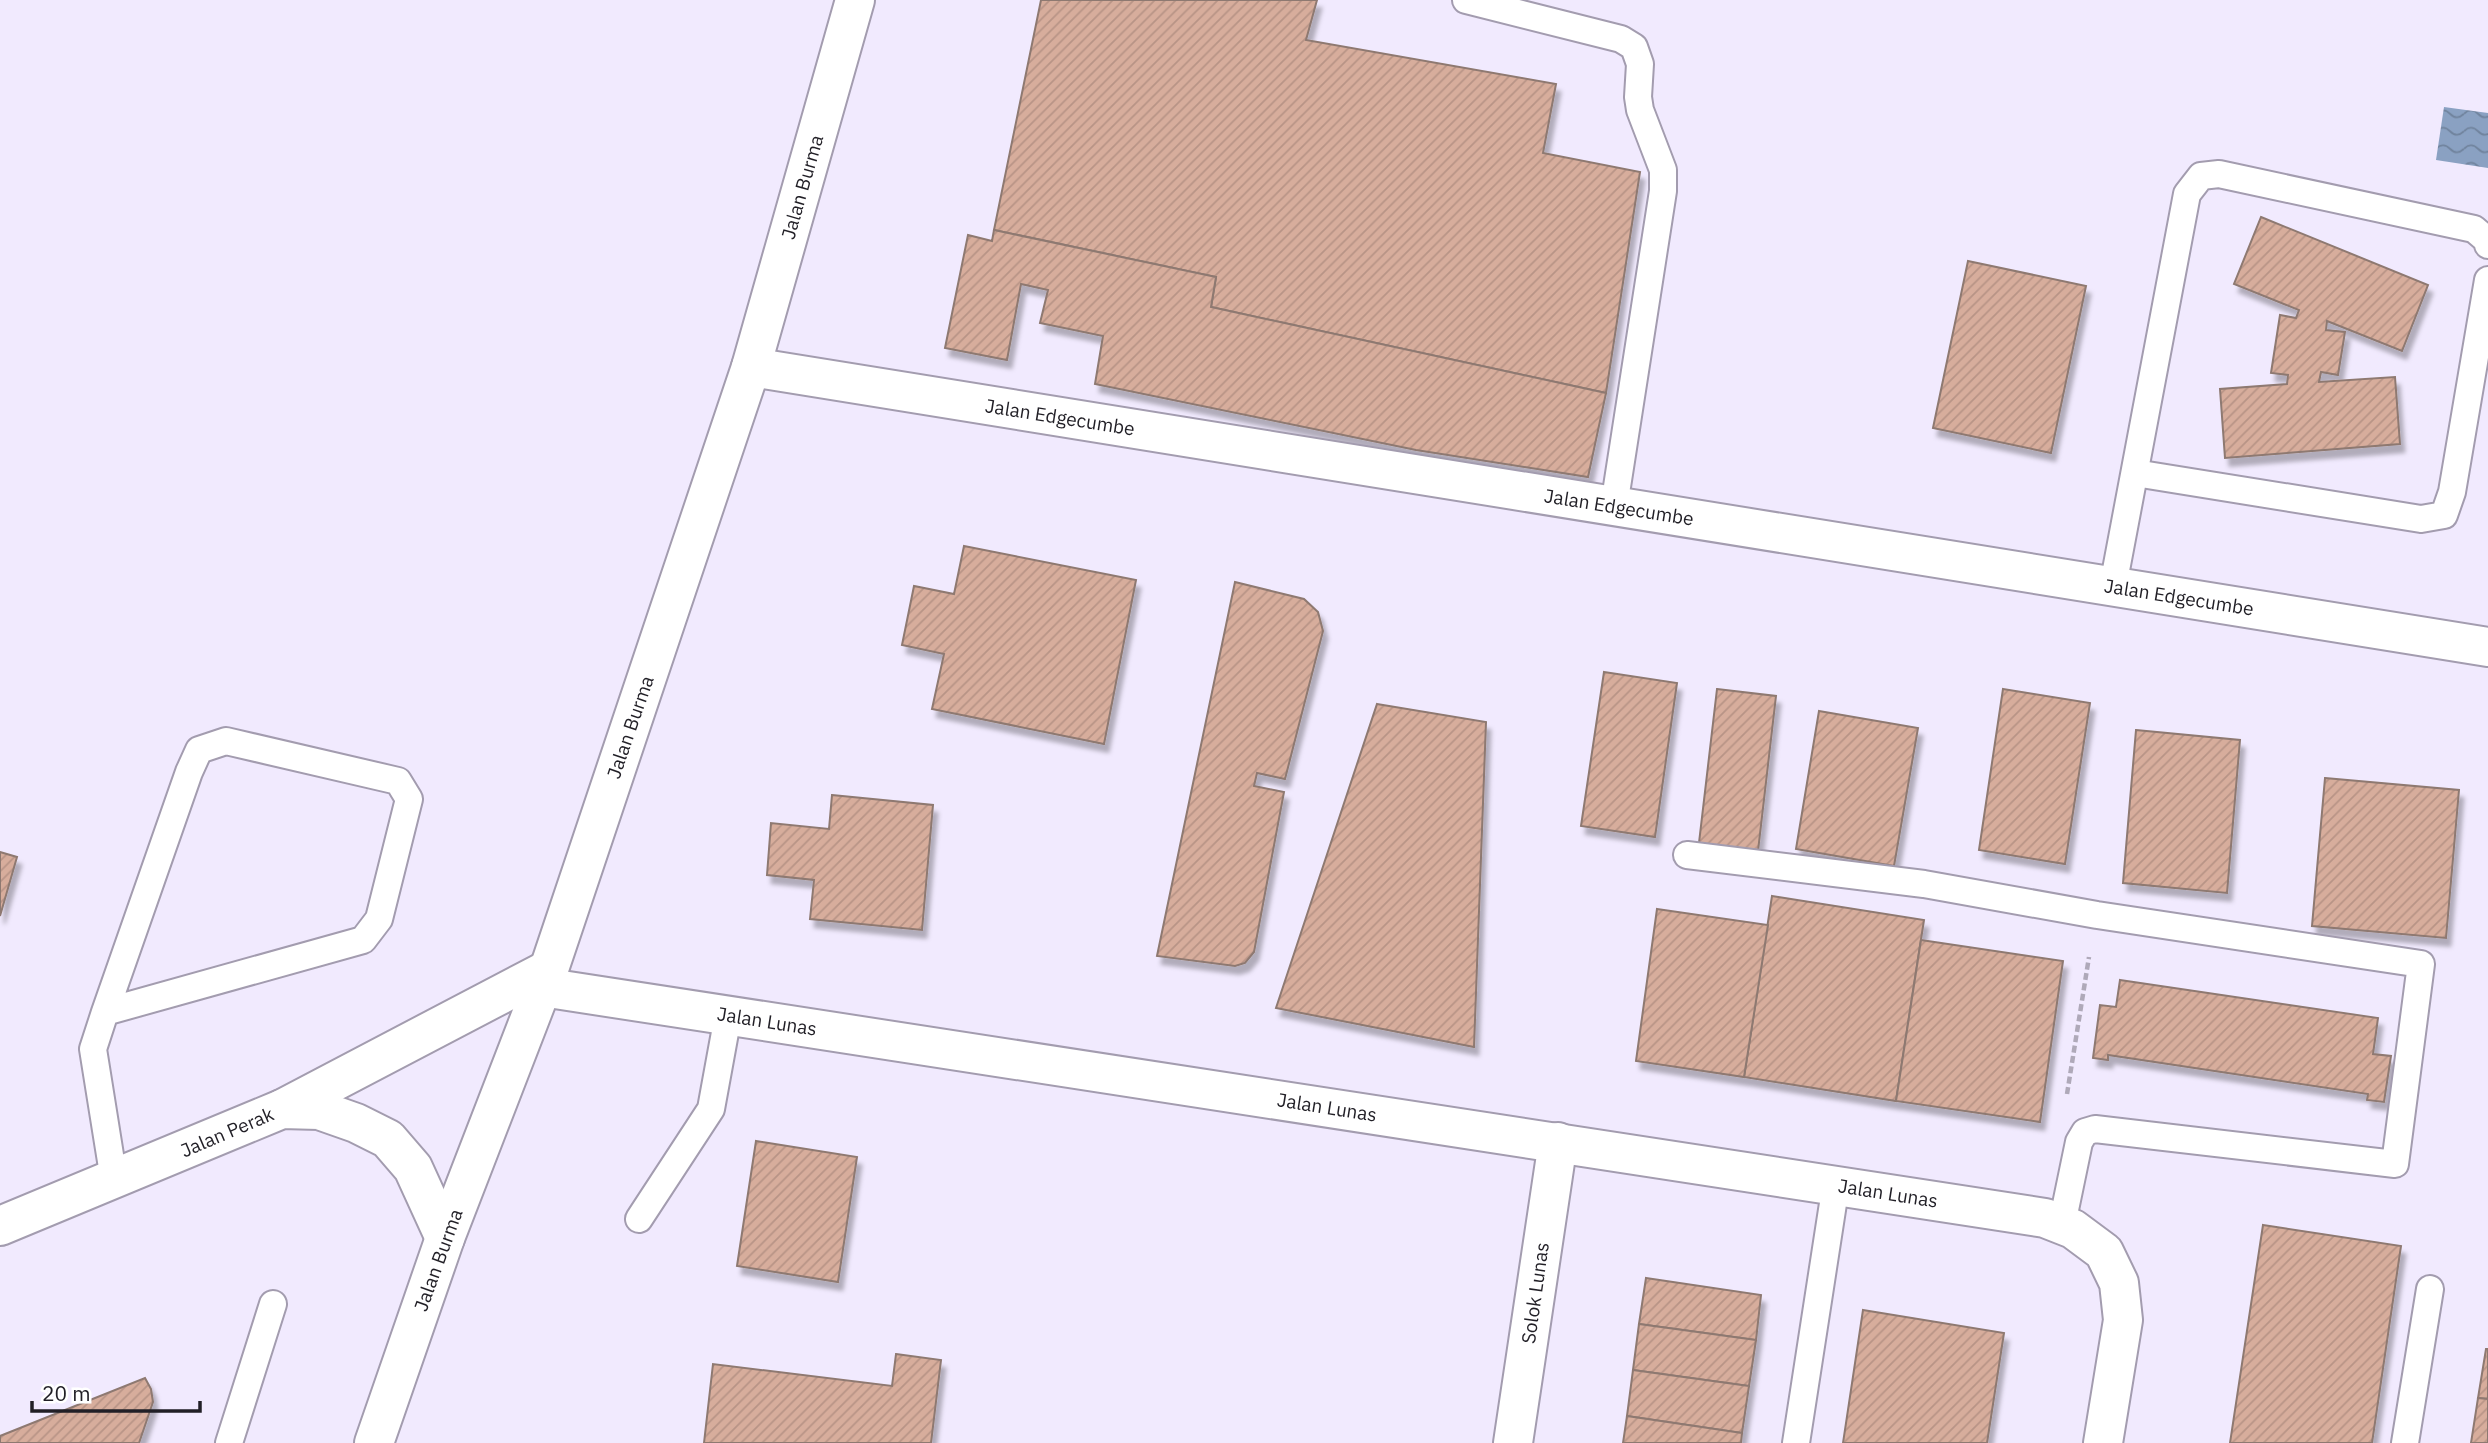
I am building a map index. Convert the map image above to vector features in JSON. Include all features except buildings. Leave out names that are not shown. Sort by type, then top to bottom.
[{"type":"street","name":"Jalan Burma","points":[[374,1443],[445,1238],[545,978],[751,367],[855,0]]},
{"type":"street","name":"Jalan Edgecumbe","points":[[751,367],[2488,647]]},
{"type":"street","name":"Jalan Lunas","points":[[545,978],[728,1016],[2045,1218],[2073,1229],[2104,1252],[2119,1283],[2123,1320],[2103,1443]]},
{"type":"street","points":[[282,1109],[545,978]]},
{"type":"street","name":"Jalan Perak","points":[[0,1226],[282,1109],[319,1110],[356,1123],[388,1139],[413,1168],[445,1238]]},
{"type":"street","name":"Solok Lunas","points":[[1513,1443],[1558,1142]]},
{"type":"lane","points":[[1466,0],[1621,38],[1634,47],[1640,64],[1640,110],[1663,170],[1663,191],[1614,506]]},
{"type":"lane","points":[[2113,586],[2187,194],[2201,176],[2219,174],[2474,229],[2487,240],[2488,245]]},
{"type":"lane","points":[[2135,474],[2421,519],[2444,515],[2452,492],[2488,280]]},
{"type":"lane","points":[[105,1012],[363,940],[379,919],[409,799],[398,781],[226,741],[199,750],[189,772],[105,1012],[93,1049],[114,1180]]},
{"type":"lane","points":[[1687,855],[1924,884],[2096,915],[2421,964],[2395,1164],[2095,1129],[2085,1132],[2079,1142],[2062,1224]]},
{"type":"lane","points":[[639,1219],[711,1109],[728,1016]]},
{"type":"lane","points":[[1796,1443],[1836,1184]]},
{"type":"lane","points":[[2405,1443],[2430,1289]]},
{"type":"lane","points":[[229,1443],[273,1304]]},
{"type":"path","points":[[2074,1046],[2096,915]]},
{"type":"water","points":[[2444,107],[2488,113],[2488,168],[2436,160]]}]
